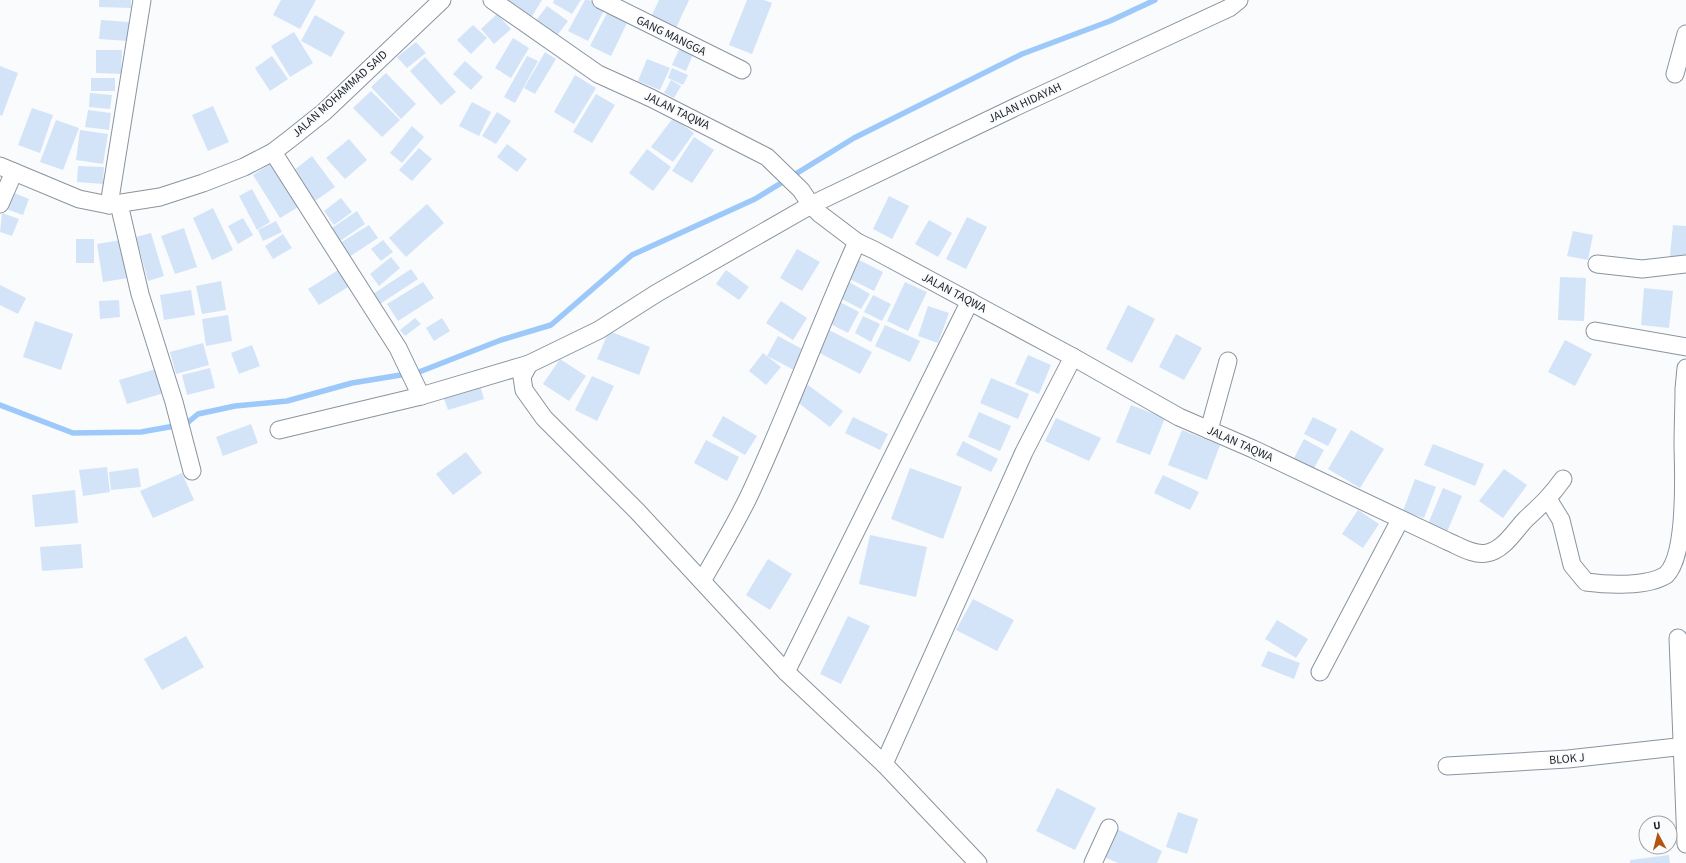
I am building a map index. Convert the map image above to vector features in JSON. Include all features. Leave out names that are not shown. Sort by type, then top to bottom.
[{"type":"street","points":[[142,0],[114,204],[140,294],[174,402],[192,472]]},
{"type":"street","name":"JALAN MOHAMMAD SAID","points":[[7,169],[80,199],[114,204],[160,197],[203,183],[244,167],[273,152],[324,112],[442,0]]},
{"type":"street","name":"JALAN TAQWA","points":[[492,0],[598,74],[651,98],[767,157],[802,190],[811,205],[820,214],[857,242],[1073,356],[1179,417],[1473,553],[1488,553],[1504,543],[1548,499],[1563,478]]},
{"type":"street","name":"GANG MANGGA","points":[[601,0],[742,70]]},
{"type":"street","name":"JALAN HIDAYAH","points":[[279,430],[419,389],[529,364],[600,330],[657,293],[811,205],[1229,8],[1239,0]]},
{"type":"street","points":[[1675,74],[1686,34]]},
{"type":"street","points":[[273,152],[398,348],[419,389]]},
{"type":"street","points":[[0,204],[7,169]]},
{"type":"street","points":[[702,581],[754,484],[803,373],[835,291],[857,242]]},
{"type":"street","points":[[1597,264],[1642,269],[1686,264]]},
{"type":"street","points":[[786,672],[970,301]]},
{"type":"street","points":[[1595,332],[1686,347]]},
{"type":"street","points":[[884,764],[1024,452],[1073,356]]},
{"type":"street","points":[[1209,430],[1228,362]]},
{"type":"street","points":[[529,364],[522,377],[524,390],[544,418],[637,511],[786,672],[884,764],[978,863]]},
{"type":"street","points":[[1548,499],[1561,520],[1572,565],[1586,582],[1608,585],[1648,581],[1666,575],[1678,562],[1684,537],[1686,470],[1684,389],[1686,368]]},
{"type":"street","points":[[1320,672],[1400,520]]},
{"type":"street","points":[[1678,638],[1684,746],[1686,844]]},
{"type":"street","name":"BLOK J","points":[[1448,766],[1568,759],[1684,746]]},
{"type":"street","points":[[1093,863],[1109,828]]},
{"type":"building","points":[[99,0],[131,0],[131,8],[99,7]]},
{"type":"building","points":[[281,0],[316,0],[300,29],[273,15]]},
{"type":"building","points":[[504,0],[542,0],[531,18]]},
{"type":"building","points":[[554,0],[581,0],[572,14],[553,3]]},
{"type":"building","points":[[585,0],[589,0],[605,9],[588,41],[568,31]]},
{"type":"building","points":[[659,0],[689,0],[676,28],[651,17]]},
{"type":"building","points":[[747,0],[764,0],[772,3],[752,54],[729,45]]},
{"type":"building","points":[[547,6],[568,21],[556,37],[535,22]]},
{"type":"building","points":[[608,11],[628,21],[611,56],[590,46]]},
{"type":"building","points":[[497,14],[511,29],[494,44],[481,29]]},
{"type":"building","points":[[315,15],[345,32],[331,57],[301,41]]},
{"type":"building","points":[[101,20],[129,22],[128,41],[99,39]]},
{"type":"building","points":[[473,25],[487,38],[471,54],[457,40]]},
{"type":"building","points":[[294,32],[313,63],[290,77],[271,46]]},
{"type":"building","points":[[513,38],[529,48],[511,78],[495,68]]},
{"type":"building","points":[[416,42],[426,53],[407,68],[397,57]]},
{"type":"building","points":[[681,45],[695,50],[686,71],[672,65]]},
{"type":"building","points":[[96,50],[122,50],[121,74],[96,73]]},
{"type":"building","points":[[545,52],[556,59],[535,94],[524,88]]},
{"type":"building","points":[[272,56],[288,79],[270,91],[255,68]]},
{"type":"building","points":[[527,56],[538,61],[515,103],[504,97]]},
{"type":"building","points":[[425,57],[456,92],[441,105],[410,71]]},
{"type":"building","points":[[647,59],[670,68],[660,90],[638,81]]},
{"type":"building","points":[[465,61],[483,77],[471,90],[453,74]]},
{"type":"building","points":[[0,66],[18,73],[2,116],[0,115]]},
{"type":"building","points":[[672,68],[688,75],[683,85],[668,78]]},
{"type":"building","points":[[386,73],[416,104],[401,119],[371,87]]},
{"type":"building","points":[[575,75],[596,88],[574,124],[554,112]]},
{"type":"building","points":[[91,78],[115,78],[115,91],[91,91]]},
{"type":"building","points":[[671,80],[681,86],[674,98],[664,93]]},
{"type":"building","points":[[371,91],[400,120],[382,137],[353,108]]},
{"type":"building","points":[[90,93],[112,95],[110,109],[89,107]]},
{"type":"building","points":[[596,94],[615,105],[592,143],[573,132]]},
{"type":"building","points":[[472,102],[491,112],[479,136],[459,126]]},
{"type":"building","points":[[213,106],[229,142],[208,151],[192,115]]},
{"type":"building","points":[[32,108],[53,115],[40,153],[18,145]]},
{"type":"building","points":[[88,110],[111,113],[109,130],[85,127]]},
{"type":"building","points":[[497,112],[511,121],[496,144],[482,136]]},
{"type":"building","points":[[673,118],[694,133],[673,162],[651,147]]},
{"type":"building","points":[[56,120],[79,128],[63,170],[40,162]]},
{"type":"building","points":[[412,126],[424,137],[402,163],[390,153]]},
{"type":"building","points":[[80,130],[108,134],[103,164],[76,160]]},
{"type":"building","points":[[694,137],[714,150],[692,183],[672,171]]},
{"type":"building","points":[[349,139],[367,160],[345,179],[326,158]]},
{"type":"building","points":[[507,144],[527,159],[517,172],[497,157]]},
{"type":"building","points":[[419,148],[432,159],[412,181],[399,170]]},
{"type":"building","points":[[647,149],[671,167],[653,191],[629,173]]},
{"type":"building","points":[[312,156],[335,187],[315,201],[293,171]]},
{"type":"building","points":[[273,162],[300,206],[280,218],[253,175]]},
{"type":"building","points":[[78,166],[104,167],[103,184],[77,182]]},
{"type":"building","points":[[252,189],[270,222],[257,230],[239,196]]},
{"type":"building","points":[[12,192],[29,199],[23,215],[6,209]]},
{"type":"building","points":[[889,196],[909,206],[892,239],[873,229]]},
{"type":"building","points":[[341,198],[352,212],[334,225],[324,211]]},
{"type":"building","points":[[427,204],[444,223],[406,257],[389,238]]},
{"type":"building","points":[[213,208],[233,250],[212,260],[193,218]]},
{"type":"building","points":[[357,211],[365,224],[340,241],[332,228]]},
{"type":"building","points":[[2,213],[19,219],[12,236],[0,232]]},
{"type":"building","points":[[967,217],[987,227],[966,269],[946,259]]},
{"type":"building","points":[[243,218],[253,235],[238,244],[228,226]]},
{"type":"building","points":[[929,220],[952,233],[938,257],[915,244]]},
{"type":"building","points":[[276,221],[282,232],[263,241],[258,230]]},
{"type":"building","points":[[369,225],[378,238],[349,257],[340,243]]},
{"type":"building","points":[[1673,225],[1686,226],[1686,268],[1669,266]]},
{"type":"building","points":[[184,228],[197,267],[175,274],[161,236]]},
{"type":"building","points":[[1573,231],[1593,235],[1588,260],[1567,256]]},
{"type":"building","points":[[151,233],[164,276],[148,281],[136,237]]},
{"type":"building","points":[[283,234],[292,248],[273,259],[265,246]]},
{"type":"building","points":[[76,239],[94,239],[94,263],[76,263]]},
{"type":"building","points":[[121,240],[128,278],[103,282],[97,244]]},
{"type":"building","points":[[383,240],[393,252],[381,261],[371,249]]},
{"type":"building","points":[[797,249],[820,262],[802,291],[780,278]]},
{"type":"building","points":[[391,257],[400,268],[379,286],[370,274]]},
{"type":"building","points":[[859,260],[883,272],[874,291],[850,279]]},
{"type":"building","points":[[343,267],[353,284],[319,305],[308,289]]},
{"type":"building","points":[[411,269],[418,279],[380,304],[373,294]]},
{"type":"building","points":[[726,270],[749,287],[739,300],[716,284]]},
{"type":"building","points":[[1560,277],[1586,278],[1584,321],[1558,320]]},
{"type":"building","points":[[221,281],[226,310],[202,314],[196,286]]},
{"type":"building","points":[[423,282],[434,298],[398,321],[387,304]]},
{"type":"building","points":[[849,282],[870,294],[861,309],[840,298]]},
{"type":"building","points":[[905,282],[927,292],[908,331],[887,321]]},
{"type":"building","points":[[0,285],[26,298],[18,314],[0,305]]},
{"type":"building","points":[[1644,288],[1673,291],[1669,328],[1641,325]]},
{"type":"building","points":[[191,290],[195,315],[164,320],[160,295]]},
{"type":"building","points":[[873,295],[891,304],[882,321],[864,312]]},
{"type":"building","points":[[119,300],[120,317],[100,319],[99,301]]},
{"type":"building","points":[[781,301],[807,318],[793,340],[766,323]]},
{"type":"building","points":[[838,301],[859,312],[848,333],[827,322]]},
{"type":"building","points":[[1128,305],[1155,319],[1132,363],[1106,349]]},
{"type":"building","points":[[928,306],[949,313],[938,343],[918,336]]},
{"type":"building","points":[[228,315],[232,341],[206,346],[202,319]]},
{"type":"building","points":[[863,316],[880,324],[871,342],[855,333]]},
{"type":"building","points":[[415,318],[421,324],[405,336],[400,330]]},
{"type":"building","points":[[442,318],[450,331],[434,341],[426,328]]},
{"type":"building","points":[[35,321],[73,334],[61,370],[23,357]]},
{"type":"building","points":[[885,325],[920,341],[910,362],[875,346]]},
{"type":"building","points":[[825,328],[872,352],[860,374],[814,350]]},
{"type":"building","points":[[609,331],[650,347],[639,375],[597,359]]},
{"type":"building","points":[[1176,334],[1202,348],[1184,380],[1159,367]]},
{"type":"building","points":[[778,336],[804,350],[794,370],[767,356]]},
{"type":"building","points":[[1565,340],[1592,354],[1575,386],[1548,372]]},
{"type":"building","points":[[203,343],[209,365],[176,374],[170,352]]},
{"type":"building","points":[[252,345],[260,366],[239,374],[231,353]]},
{"type":"building","points":[[763,353],[781,367],[766,385],[749,371]]},
{"type":"building","points":[[1028,355],[1051,365],[1039,394],[1015,384]]},
{"type":"building","points":[[560,359],[586,376],[569,401],[543,384]]},
{"type":"building","points":[[210,368],[215,388],[187,395],[182,375]]},
{"type":"building","points":[[156,369],[164,393],[127,404],[119,380]]},
{"type":"building","points":[[592,376],[614,386],[597,421],[575,410]]},
{"type":"building","points":[[991,378],[1029,394],[1018,419],[980,403]]},
{"type":"building","points":[[479,382],[484,399],[448,410],[442,393]]},
{"type":"building","points":[[808,385],[843,411],[830,427],[796,401]]},
{"type":"building","points":[[1131,405],[1165,418],[1150,455],[1116,442]]},
{"type":"building","points":[[979,412],[1011,426],[1000,451],[968,437]]},
{"type":"building","points":[[723,416],[757,436],[745,455],[712,436]]},
{"type":"building","points":[[853,417],[888,434],[880,450],[845,433]]},
{"type":"building","points":[[1313,417],[1337,429],[1328,446],[1304,434]]},
{"type":"building","points":[[1056,418],[1101,438],[1089,461],[1045,441]]},
{"type":"building","points":[[251,424],[258,443],[223,456],[216,437]]},
{"type":"building","points":[[1182,430],[1220,445],[1207,480],[1168,465]]},
{"type":"building","points":[[1351,430],[1384,449],[1360,488],[1328,469]]},
{"type":"building","points":[[1304,439],[1324,450],[1314,468],[1294,458]]},
{"type":"building","points":[[706,440],[739,457],[727,481],[694,463]]},
{"type":"building","points":[[963,441],[998,459],[991,472],[956,455]]},
{"type":"building","points":[[1433,444],[1484,464],[1475,486],[1424,465]]},
{"type":"building","points":[[466,452],[482,473],[453,495],[436,474]]},
{"type":"building","points":[[107,467],[110,492],[83,496],[79,470]]},
{"type":"building","points":[[138,468],[141,487],[111,490],[109,472]]},
{"type":"building","points":[[910,468],[962,487],[943,539],[891,519]]},
{"type":"building","points":[[1504,469],[1527,485],[1503,518],[1479,501]]},
{"type":"building","points":[[182,473],[194,500],[153,518],[140,491]]},
{"type":"building","points":[[1163,475],[1199,492],[1190,510],[1154,493]]},
{"type":"building","points":[[1415,479],[1436,487],[1424,518],[1403,511]]},
{"type":"building","points":[[1443,488],[1462,496],[1447,532],[1428,524]]},
{"type":"building","points":[[75,490],[78,523],[35,527],[32,495]]},
{"type":"building","points":[[1358,510],[1379,524],[1363,548],[1342,534]]},
{"type":"building","points":[[870,535],[927,547],[916,597],[859,584]]},
{"type":"building","points":[[81,544],[83,568],[42,571],[40,547]]},
{"type":"building","points":[[768,559],[792,574],[770,610],[746,595]]},
{"type":"building","points":[[973,599],[1014,620],[997,651],[956,630]]},
{"type":"building","points":[[848,616],[870,626],[841,684],[820,674]]},
{"type":"building","points":[[1277,620],[1308,639],[1296,658],[1265,639]]},
{"type":"building","points":[[186,636],[204,667],[162,690],[144,659]]},
{"type":"building","points":[[1268,651],[1300,663],[1294,679],[1261,666]]},
{"type":"building","points":[[1057,788],[1096,808],[1075,850],[1036,831]]},
{"type":"building","points":[[1178,812],[1198,819],[1187,854],[1166,847]]},
{"type":"building","points":[[1117,829],[1162,851],[1157,863],[1118,863],[1104,857]]},
{"type":"building","points":[[1669,855],[1670,863],[1630,863],[1630,860]]},
{"type":"waterway","points":[[0,405],[73,433],[141,432],[186,424],[198,414],[235,406],[287,401],[352,383],[419,372],[501,340],[551,325],[632,255],[755,199],[854,138],[1022,54],[1110,21],[1155,0]]}]
